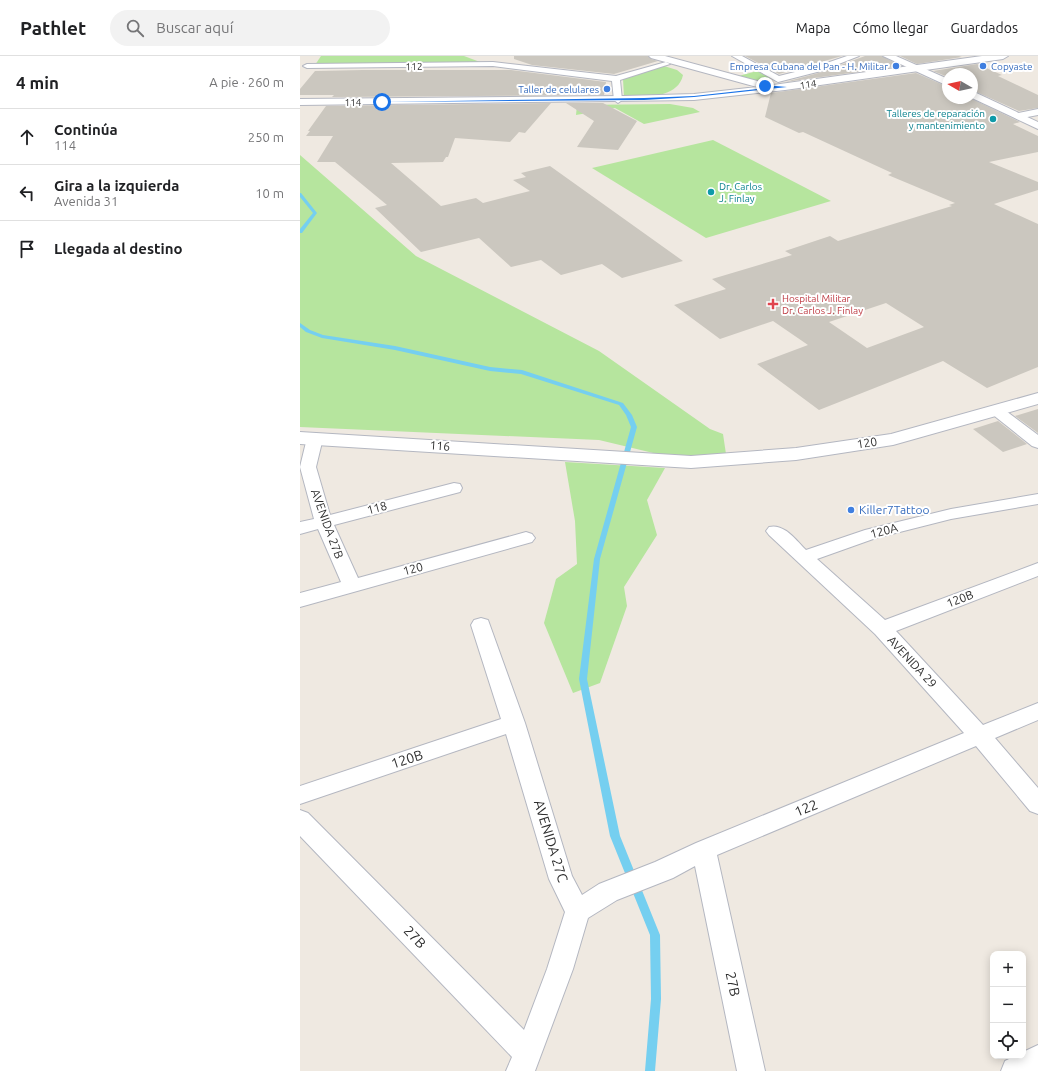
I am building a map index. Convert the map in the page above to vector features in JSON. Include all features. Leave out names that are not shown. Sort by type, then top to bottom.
[{"type":"main road","points":[[654,56],[708,83],[782,83]]},
{"type":"main road","points":[[888,56],[942,80]]},
{"type":"main road","name":"114","points":[[300,102],[644,99],[689,91],[708,83],[753,90],[782,83],[896,72],[1003,56]]},
{"type":"main road","points":[[643,58],[666,64],[708,83],[753,90]]},
{"type":"main road","points":[[896,72],[909,72],[933,76]]},
{"type":"main road","points":[[644,99],[689,91]]},
{"type":"main road","points":[[978,97],[1038,126]]},
{"type":"main road","name":"120","points":[[580,455],[691,462],[796,454],[893,439],[997,411],[1038,398]]},
{"type":"main road","name":"116","points":[[308,438],[580,455]]},
{"type":"street","points":[[300,74],[314,56]]},
{"type":"street","points":[[472,56],[493,64]]},
{"type":"street","points":[[736,56],[782,83],[855,56]]},
{"type":"street","name":"112","points":[[307,66],[493,64],[616,79]]},
{"type":"street","points":[[618,100],[616,79],[666,64]]},
{"type":"street","points":[[1017,116],[1038,112]]},
{"type":"street","points":[[997,411],[1038,443]]},
{"type":"street","name":"AVENIDA 27B","points":[[308,438],[304,468],[324,522],[352,586]]},
{"type":"street","name":"118","points":[[300,528],[454,488]]},
{"type":"street","name":"120A","points":[[804,558],[871,534],[951,514],[1038,500]]},
{"type":"street","name":"AVENIDA 29","points":[[775,531],[882,629],[981,737],[1038,804]]},
{"type":"street","name":"120","points":[[300,600],[526,538]]},
{"type":"street","name":"120B","points":[[882,629],[1038,570]]},
{"type":"street","name":"AVENIDA 27C","points":[[481,625],[514,723],[561,879],[578,911]]},
{"type":"street","name":"122","points":[[578,911],[608,892],[664,870],[704,850],[981,737],[1038,712]]},
{"type":"street","name":"120B","points":[[300,794],[514,723]]},
{"type":"street","name":"27B","points":[[300,820],[525,1062]]},
{"type":"street","name":"27B","points":[[704,850],[751,1071]]},
{"type":"street","points":[[525,1062],[560,969],[578,911]]},
{"type":"street","points":[[1016,1071],[1038,1059]]},
{"type":"green space","points":[[321,56],[464,56],[480,62],[315,65]]},
{"type":"green space","points":[[664,66],[677,70],[683,75],[680,83],[674,89],[659,95],[624,97],[623,79]]},
{"type":"green space","points":[[757,71],[770,77],[770,80],[766,82],[757,82],[735,77]]},
{"type":"green space","points":[[670,104],[693,108],[700,112],[644,124],[615,108],[576,115],[577,105]]},
{"type":"green space","points":[[713,140],[831,201],[706,238],[592,168]]},
{"type":"green space","points":[[300,155],[416,256],[599,351],[710,429],[723,434],[726,454],[691,462],[599,440],[300,427]]},
{"type":"green space","points":[[565,462],[665,468],[647,500],[657,535],[624,587],[627,606],[600,683],[573,693],[544,623],[556,579],[577,564],[575,521]]},
{"type":"building","points":[[514,56],[648,56],[651,59],[658,61],[614,74],[532,65],[514,59]]},
{"type":"building","points":[[745,56],[842,56],[779,74]]},
{"type":"building","points":[[865,56],[882,56],[901,66],[785,82],[822,72]]},
{"type":"building","points":[[900,56],[959,56],[962,57],[917,64]]},
{"type":"building","points":[[977,64],[1002,75],[998,76],[1038,95],[1038,108],[1019,111],[978,93],[978,68],[952,68]]},
{"type":"building","points":[[511,70],[606,82],[604,95],[332,97],[334,95],[300,95],[300,89],[315,71]]},
{"type":"building","points":[[942,70],[942,75],[933,71]]},
{"type":"building","points":[[916,73],[942,84],[942,104],[978,104],[978,102],[1020,122],[1013,124],[1038,136],[1038,152],[989,162],[1038,182],[1038,190],[994,204],[1038,224],[1038,367],[987,388],[943,361],[819,410],[757,364],[808,345],[773,321],[720,339],[674,305],[726,289],[712,279],[792,255],[785,251],[830,236],[838,241],[952,206],[949,205],[955,203],[888,175],[892,173],[803,132],[799,133],[765,117],[771,93]],"holes":[[[886,303],[924,327],[867,348],[829,322]]]},
{"type":"building","points":[[551,103],[525,133],[519,132],[510,142],[455,138],[448,157],[446,157],[443,162],[391,163],[441,206],[476,198],[483,203],[530,191],[513,180],[526,177],[521,173],[550,166],[683,261],[622,278],[602,264],[561,275],[541,260],[511,267],[479,238],[421,252],[375,208],[387,205],[335,162],[317,162],[333,136],[306,136],[326,106]]},
{"type":"building","points":[[566,103],[603,103],[637,121],[618,150],[577,147],[594,121]]},
{"type":"building","points":[[1038,409],[1038,433],[1015,416]]},
{"type":"building","points":[[998,421],[1027,444],[1003,452],[973,429]]},
{"type":"waterway","points":[[300,194],[315,213],[300,232]]},
{"type":"waterway","points":[[300,325],[308,331],[322,336],[395,348],[490,369],[522,372],[621,404],[629,415],[634,427],[597,559],[583,679],[615,836],[655,935],[656,999],[650,1071]]},
{"type":"place","name":"Empresa Cubana del Pan - H. Militar","points":[[896,66]]},
{"type":"place","name":"Copyaste","points":[[983,66]]},
{"type":"place","name":"Taller de celulares","points":[[607,89]]},
{"type":"place","name":"Talleres de reparación y mantenimiento","points":[[993,119]]},
{"type":"place","name":"Dr. Carlos J. Finlay","points":[[711,192]]},
{"type":"place","name":"Hospital Militar Dr. Carlos J. Finlay","points":[[773,304]]},
{"type":"place","name":"Killer7Tattoo","points":[[851,510]]},
{"type":"route","points":[[382,102],[644,99],[694,96],[785,87],[765,86]]}]
